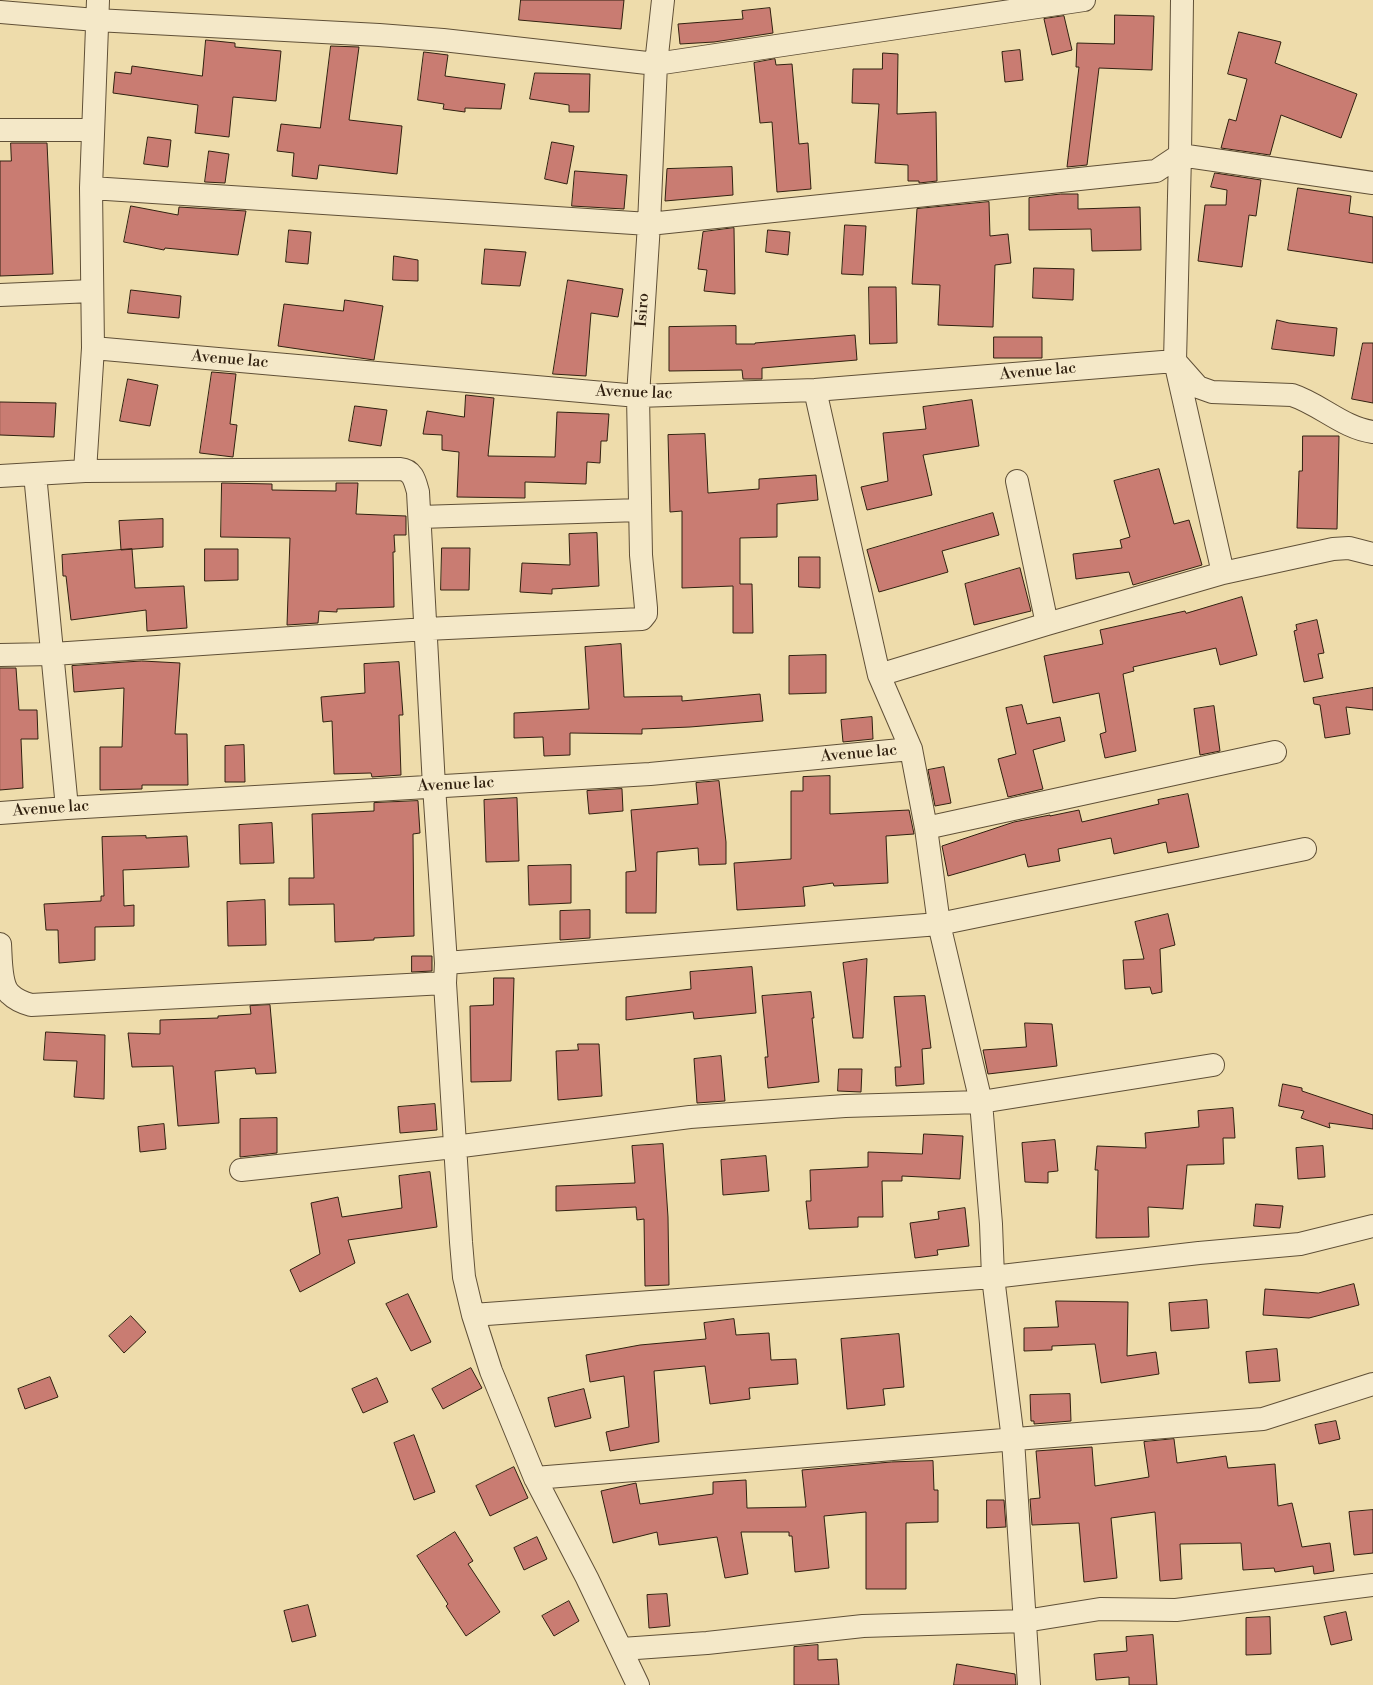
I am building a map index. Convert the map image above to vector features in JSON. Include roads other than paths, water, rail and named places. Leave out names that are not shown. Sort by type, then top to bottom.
[{"type":"street","name":"Isiro","points":[[426,629],[642,619],[646,614],[641,555],[638,396],[649,224],[656,64],[663,0]]},
{"type":"street","points":[[0,12],[97,10],[444,40],[656,64],[1084,0]]},
{"type":"street","points":[[1182,0],[1175,361],[1223,573]]},
{"type":"street","points":[[85,470],[93,348],[91,188],[97,10]]},
{"type":"street","points":[[0,130],[92,130]]},
{"type":"street","points":[[91,188],[649,224],[1156,171],[1180,156],[1373,183]]},
{"type":"street","points":[[0,295],[92,291]]},
{"type":"street","name":"Avenue lac","points":[[93,348],[638,396],[815,390],[1175,361]]},
{"type":"street","points":[[1175,361],[1198,387],[1212,392],[1292,395],[1304,399],[1346,424],[1373,432]]},
{"type":"street","points":[[815,390],[879,675],[910,750],[926,828],[938,924],[981,1102],[991,1224],[993,1277],[1013,1440],[1029,1685]]},
{"type":"street","points":[[0,476],[85,470],[405,469],[415,478],[420,517],[454,1147],[464,1277],[472,1315],[491,1371],[535,1478],[587,1578],[638,1685]]},
{"type":"street","points":[[35,474],[67,808]]},
{"type":"street","points":[[1016,481],[1047,624]]},
{"type":"street","points":[[420,517],[640,510]]},
{"type":"street","points":[[879,675],[1223,573],[1333,549],[1348,548],[1373,554]]},
{"type":"street","points":[[0,655],[53,654],[426,629]]},
{"type":"street","name":"Avenue lac","points":[[0,813],[650,774],[910,750]]},
{"type":"street","points":[[926,828],[1275,752]]},
{"type":"street","points":[[0,944],[3,977],[8,994],[18,1001],[31,1005],[446,973],[938,924],[1305,848]]},
{"type":"street","points":[[241,1170],[454,1147],[690,1117],[845,1106],[981,1102],[1213,1065]]},
{"type":"street","points":[[472,1315],[993,1277],[1199,1253],[1300,1244],[1373,1226]]},
{"type":"street","points":[[535,1478],[1263,1419],[1373,1384]]},
{"type":"street","points":[[622,1649],[706,1643],[863,1626],[1025,1621],[1100,1609],[1176,1610],[1373,1585]]}]
